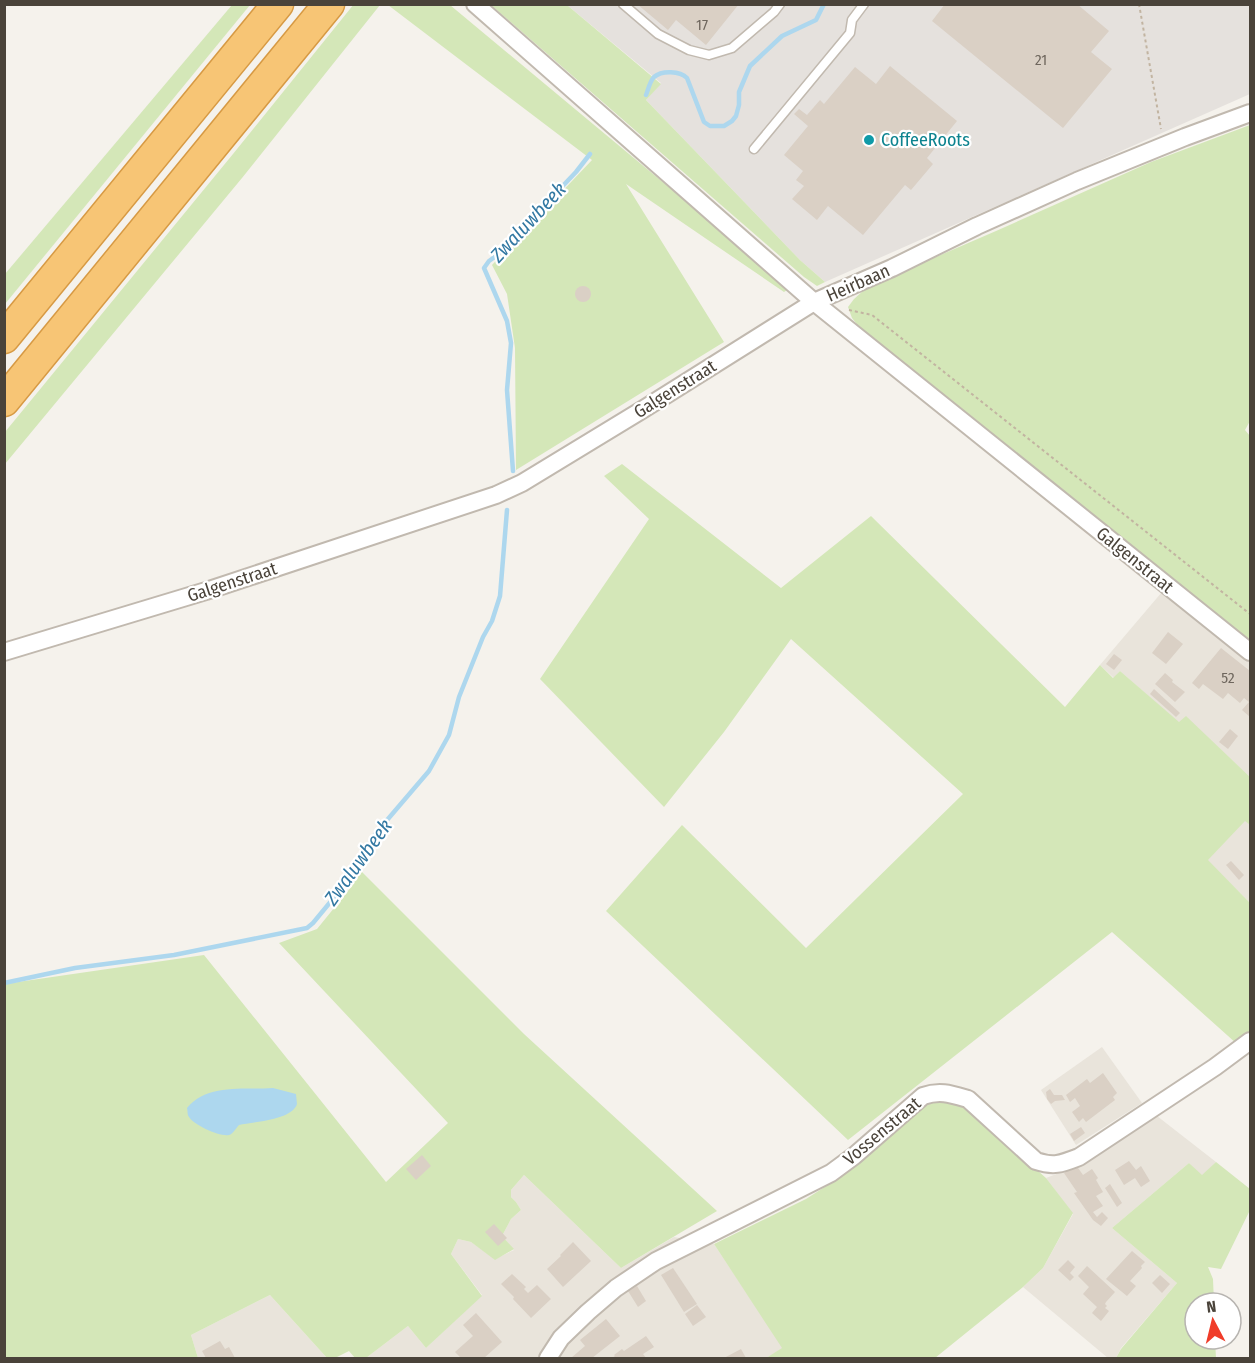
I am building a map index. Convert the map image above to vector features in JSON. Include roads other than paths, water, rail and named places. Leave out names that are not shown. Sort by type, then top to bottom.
[{"type":"highway","points":[[4,338],[278,4]]},
{"type":"highway","points":[[4,401],[329,4]]},
{"type":"street","name":"Heirbaan","points":[[475,4],[814,302],[1077,182],[1251,112]]},
{"type":"street","name":"Galgenstraat","points":[[4,652],[206,591],[496,495],[522,483],[582,447],[814,302],[1251,652]]},
{"type":"street","name":"Vossenstraat","points":[[548,1359],[561,1338],[616,1288],[656,1261],[831,1173],[923,1096],[935,1092],[968,1099],[1036,1161],[1046,1165],[1058,1165],[1079,1157],[1251,1041]]},
{"type":"lane","points":[[623,4],[658,34],[689,50],[709,55],[732,48],[774,12],[780,4]]},
{"type":"lane","points":[[754,149],[850,33],[852,20],[864,4]]},
{"type":"water","points":[[273,1088],[296,1094],[297,1104],[294,1109],[280,1117],[239,1125],[229,1135],[207,1130],[188,1115],[187,1108],[195,1100],[216,1091]]},
{"type":"waterway","name":"Zwaluwbeek","points":[[646,95],[651,81],[657,75],[666,72],[680,74],[687,78],[704,122],[710,126],[724,126],[736,116],[739,92],[750,66],[782,36],[816,20],[824,4]]},
{"type":"waterway","name":"Zwaluwbeek","points":[[513,471],[507,390],[511,343],[507,321],[484,268],[576,172],[590,154]]},
{"type":"waterway","name":"Zwaluwbeek","points":[[4,983],[75,968],[174,955],[307,928],[313,923],[346,883],[376,833],[429,771],[449,735],[459,697],[483,637],[492,621],[500,596],[507,510]]},
{"type":"place","name":"CoffeeRoots","points":[[869,140]]}]
